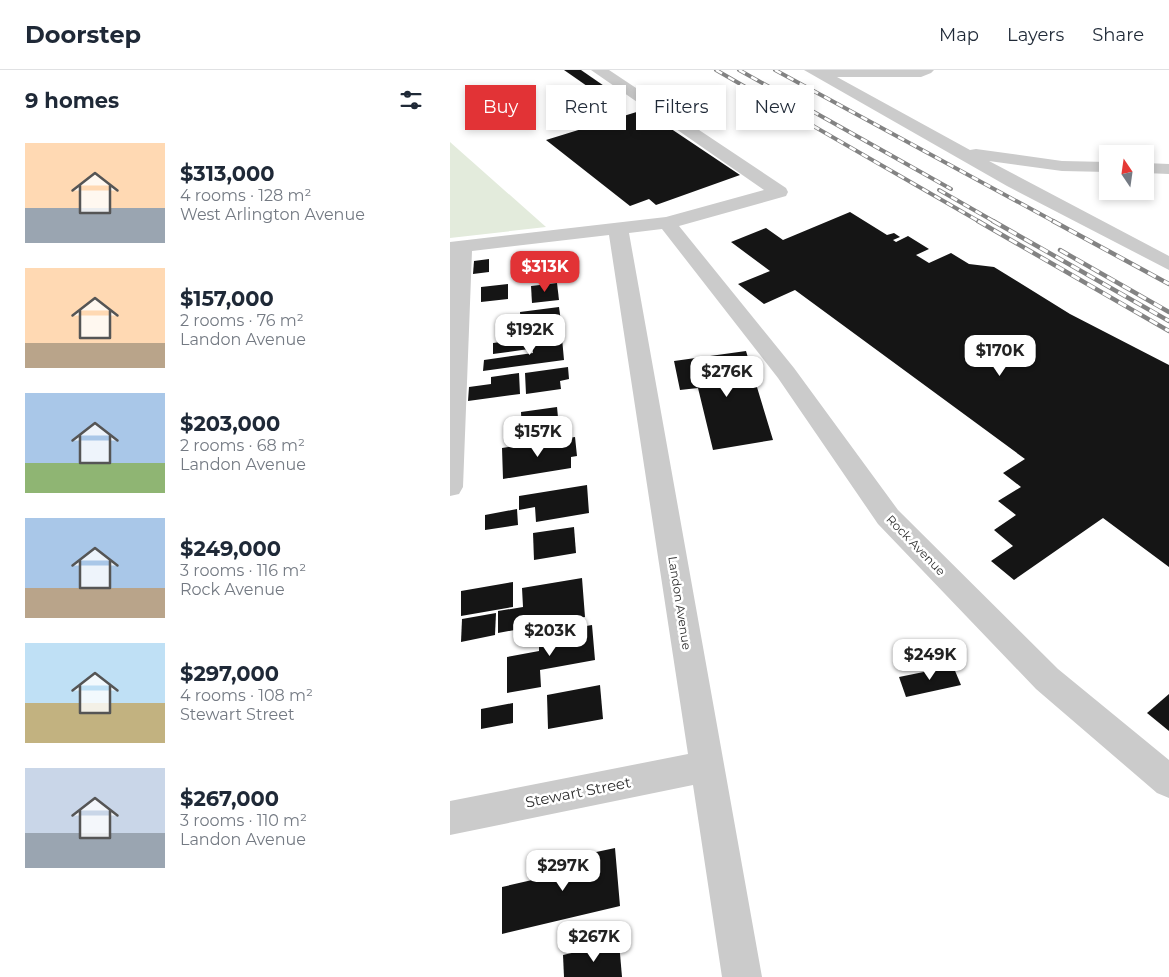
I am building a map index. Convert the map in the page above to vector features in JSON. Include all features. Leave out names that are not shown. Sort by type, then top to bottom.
[{"type":"street","points":[[450,487],[456,247],[667,223],[778,192],[599,70]]},
{"type":"street","points":[[814,71],[921,72],[926,70]]},
{"type":"street","points":[[814,71],[862,95],[1013,182],[1169,264]]},
{"type":"street","points":[[955,148],[979,154],[1062,166],[1099,167]]},
{"type":"street","points":[[1154,168],[1169,169]]},
{"type":"street","name":"Rock Avenue","points":[[667,223],[786,373],[888,517],[1047,679],[1169,782]]},
{"type":"street","name":"Landon Avenue","points":[[618,228],[742,977]]},
{"type":"street","name":"Stewart Street","points":[[450,818],[707,766]]},
{"type":"green space","points":[[450,142],[546,227],[450,238]]},
{"type":"building","points":[[564,70],[581,70],[603,85],[586,85]]},
{"type":"building","points":[[636,112],[636,130],[673,130],[740,175],[656,205],[649,199],[630,206],[546,140],[578,130],[626,130],[626,115]]},
{"type":"building","points":[[850,212],[887,235],[894,233],[900,237],[893,240],[896,242],[908,236],[929,249],[916,255],[929,263],[951,253],[969,264],[994,267],[1070,314],[1169,365],[1169,567],[1103,518],[1014,580],[991,561],[1013,546],[994,530],[1016,515],[998,501],[1021,487],[1003,473],[1025,459],[795,290],[764,304],[738,284],[770,271],[731,242],[766,228],[783,240]]},
{"type":"building","points":[[534,255],[534,257],[550,255],[550,263],[553,263],[553,267],[550,268],[550,274],[524,277],[524,258]]},
{"type":"building","points":[[489,259],[489,272],[473,274],[474,261]]},
{"type":"building","points":[[557,283],[559,300],[532,303],[531,286]]},
{"type":"building","points":[[508,284],[508,299],[481,302],[481,287]]},
{"type":"building","points":[[559,307],[561,322],[521,327],[520,312]]},
{"type":"building","points":[[529,338],[529,349],[493,354],[493,343]]},
{"type":"building","points":[[562,338],[564,360],[483,371],[484,360],[533,353],[532,342]]},
{"type":"building","points":[[746,351],[773,440],[713,450],[698,388],[680,390],[674,361]]},
{"type":"building","points":[[568,367],[569,379],[560,381],[561,389],[526,394],[525,373]]},
{"type":"building","points":[[519,373],[520,394],[468,401],[469,387],[491,384],[491,377]]},
{"type":"building","points":[[557,407],[559,428],[522,434],[521,412]]},
{"type":"building","points":[[575,437],[577,456],[571,457],[571,468],[503,479],[502,448]]},
{"type":"building","points":[[587,485],[589,513],[536,522],[535,507],[519,510],[519,496]]},
{"type":"building","points":[[517,509],[518,525],[485,530],[485,515]]},
{"type":"building","points":[[574,527],[576,553],[534,560],[533,533]]},
{"type":"building","points":[[582,578],[585,617],[498,633],[498,611],[523,607],[522,588]]},
{"type":"building","points":[[513,582],[513,607],[461,616],[461,591]]},
{"type":"building","points":[[496,613],[495,635],[461,642],[462,619]]},
{"type":"building","points":[[592,625],[595,660],[540,670],[541,687],[507,693],[507,657],[539,651],[539,634]]},
{"type":"building","points":[[953,666],[961,685],[906,697],[899,677]]},
{"type":"building","points":[[600,685],[603,719],[548,729],[547,695]]},
{"type":"building","points":[[1169,694],[1169,731],[1147,713]]},
{"type":"building","points":[[513,703],[513,723],[481,729],[481,709]]},
{"type":"building","points":[[615,848],[620,906],[502,934],[502,887],[554,875],[554,861]]},
{"type":"building","points":[[619,942],[622,977],[564,977],[563,955]]},
{"type":"railway","points":[[716,70],[980,222]]},
{"type":"railway","points":[[739,70],[951,189]]},
{"type":"railway","points":[[775,70],[1055,222]]},
{"type":"railway","points":[[939,190],[995,222]]},
{"type":"railway","points":[[978,221],[1169,331]]},
{"type":"railway","points":[[993,221],[1169,321]]},
{"type":"railway","points":[[1053,221],[1169,284]]},
{"type":"railway","points":[[1060,250],[1169,312]]}]
